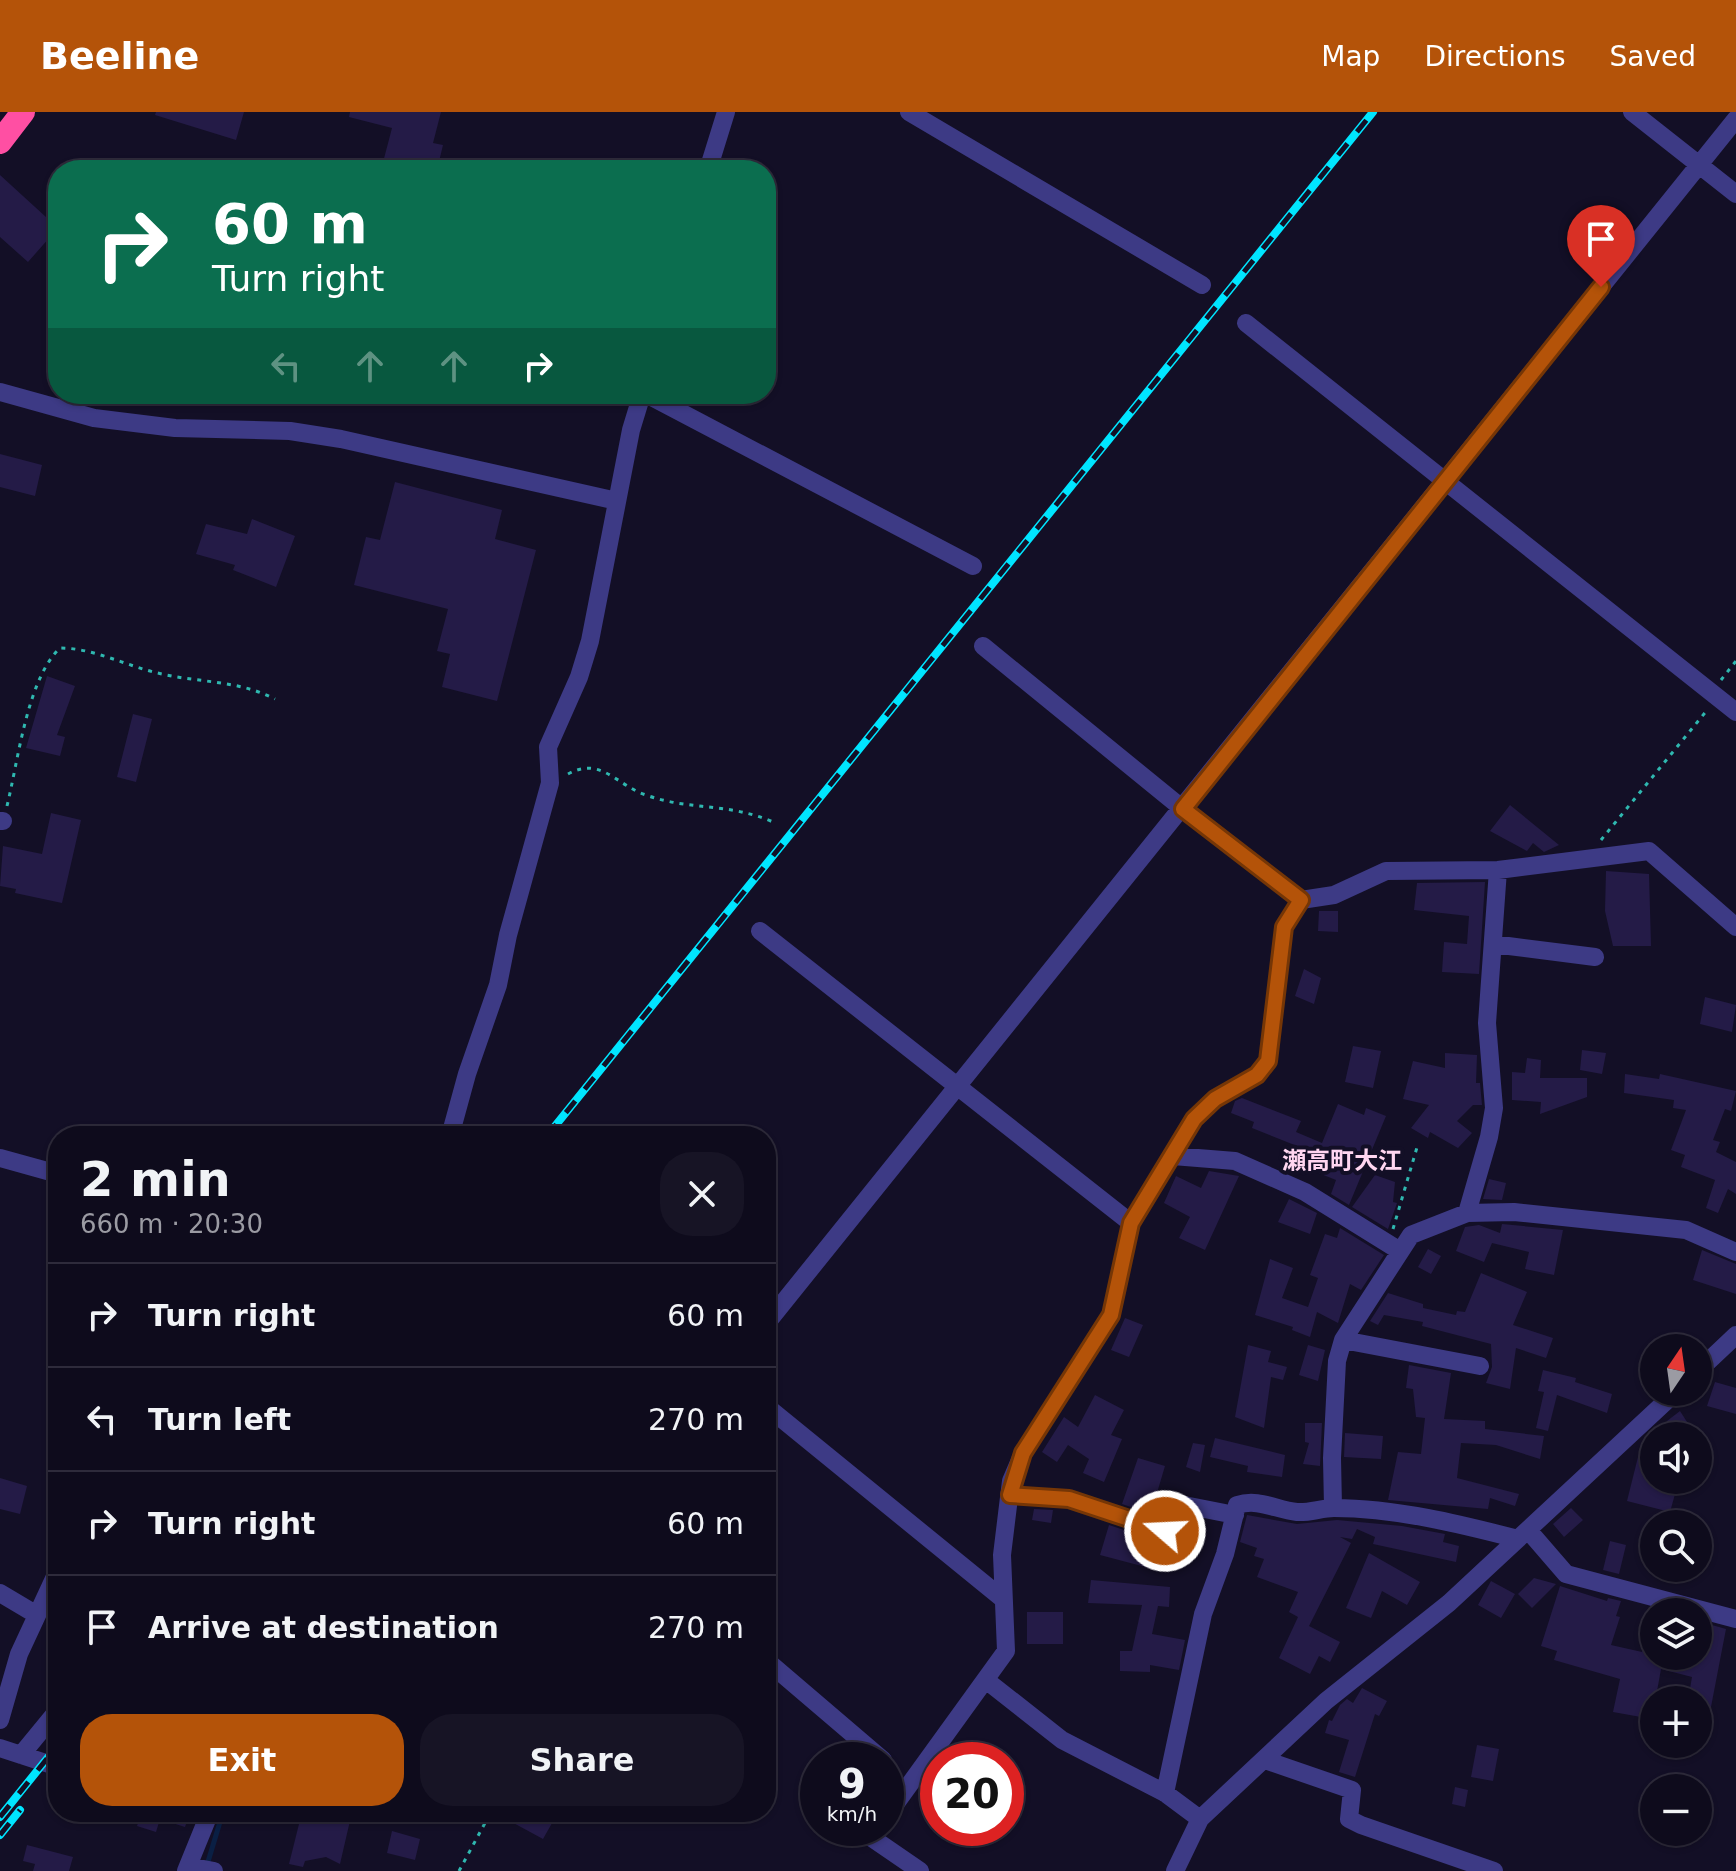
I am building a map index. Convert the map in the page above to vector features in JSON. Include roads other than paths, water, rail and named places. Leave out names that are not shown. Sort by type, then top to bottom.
[{"type":"highway","points":[[0,142],[23,112]]},
{"type":"street","points":[[711,160],[726,112]]},
{"type":"street","points":[[909,112],[1202,285]]},
{"type":"street","points":[[1632,112],[1736,194]]},
{"type":"street","points":[[776,1312],[1736,119]]},
{"type":"street","points":[[1246,323],[1736,712]]},
{"type":"street","points":[[0,392],[94,418],[175,428],[290,431],[341,439],[617,501]]},
{"type":"street","points":[[453,1126],[498,985],[508,935],[550,783],[548,747],[579,677],[590,641],[617,501],[641,404]]},
{"type":"street","points":[[663,404],[973,566]]},
{"type":"street","points":[[983,646],[1183,809],[1301,900],[1334,895],[1386,871],[1498,870],[1649,851],[1736,927]]},
{"type":"street","points":[[1467,1213],[1494,1108],[1487,1023],[1498,870]]},
{"type":"street","points":[[904,1792],[1006,1651],[1002,1555],[1010,1495],[1023,1453],[1111,1315],[1131,1223],[1194,1119],[1215,1099],[1257,1075],[1268,1061],[1284,927],[1301,900]]},
{"type":"street","points":[[760,931],[1131,1223]]},
{"type":"street","points":[[1493,944],[1595,957]]},
{"type":"street","points":[[1173,1156],[1235,1161],[1305,1192],[1395,1248]]},
{"type":"street","points":[[0,1158],[48,1171]]},
{"type":"street","points":[[1333,1507],[1337,1361],[1343,1340],[1395,1248],[1411,1235],[1467,1213],[1514,1212],[1686,1230],[1736,1252]]},
{"type":"street","points":[[1712,1358],[1736,1335]]},
{"type":"street","points":[[1343,1340],[1480,1366]]},
{"type":"street","points":[[1175,1871],[1200,1819],[1326,1701],[1449,1603],[1661,1406]]},
{"type":"street","points":[[776,1414],[1003,1599]]},
{"type":"street","points":[[1010,1495],[1069,1499],[1165,1531],[1174,1503],[1235,1515]]},
{"type":"street","points":[[1165,1793],[1203,1614],[1237,1505],[1250,1501],[1298,1512],[1333,1507],[1523,1535],[1566,1574],[1736,1619]]},
{"type":"street","points":[[0,1720],[19,1654],[48,1591]]},
{"type":"street","points":[[0,1593],[37,1615]]},
{"type":"street","points":[[776,1668],[863,1742]]},
{"type":"street","points":[[987,1681],[1062,1740],[1165,1793],[1200,1819]]},
{"type":"street","points":[[21,1755],[48,1722]]},
{"type":"street","points":[[0,1748],[48,1764]]},
{"type":"street","points":[[1265,1760],[1352,1790],[1349,1819],[1361,1825],[1494,1871]]},
{"type":"street","points":[[904,1778],[910,1783]]},
{"type":"street","points":[[206,1822],[187,1868],[214,1871]]},
{"type":"street","points":[[884,1846],[920,1871]]},
{"type":"waterway","points":[[207,1865],[220,1822]]},
{"type":"railway","points":[[555,1126],[1373,112]]},
{"type":"railway","points":[[0,1817],[48,1757]]},
{"type":"railway","points":[[0,1835],[20,1810]]},
{"type":"district","name":"瀬高町大江","points":[[1342,1161]]}]
